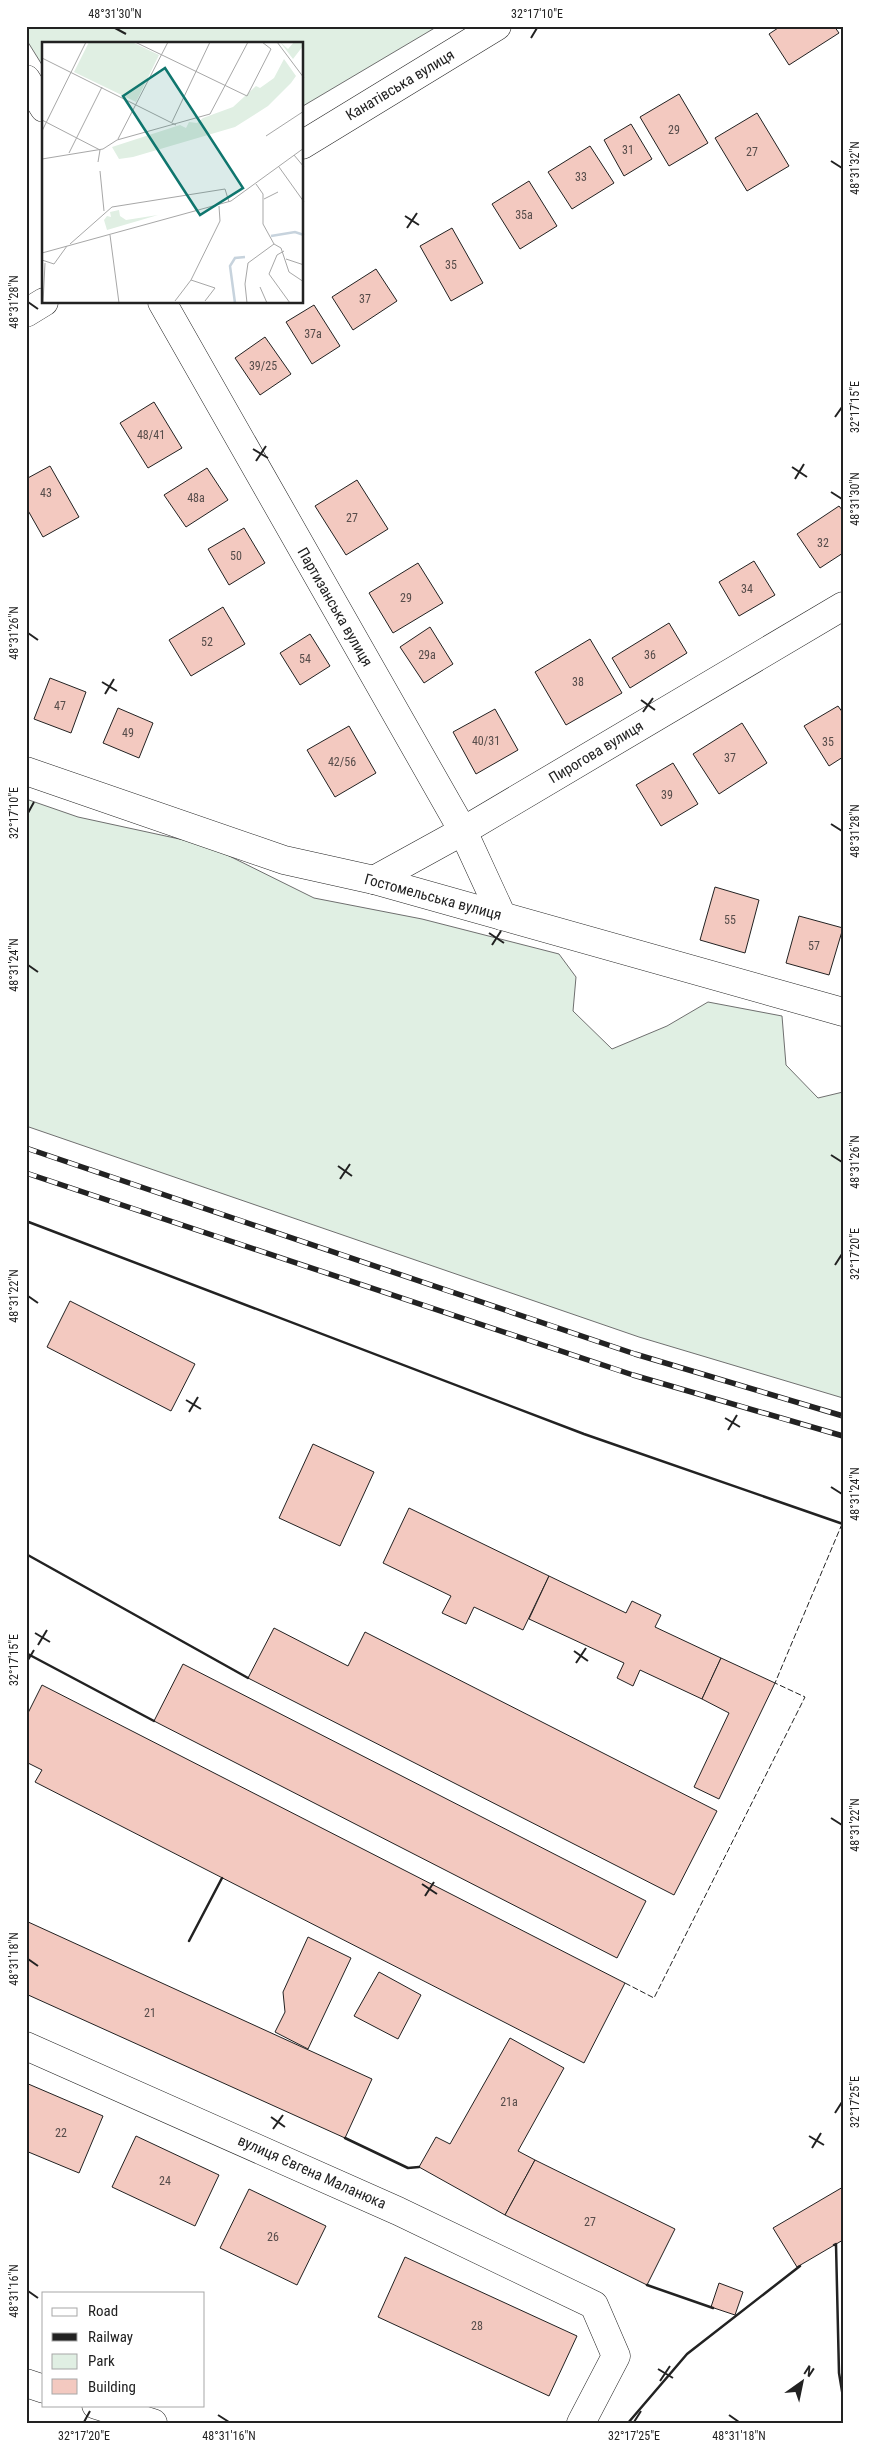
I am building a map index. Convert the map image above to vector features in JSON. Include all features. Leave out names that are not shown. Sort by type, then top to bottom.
[{"type":"street","name":"Канатівська вулиця","points":[[304,144],[497,26]]},
{"type":"street","points":[[26,79],[42,105]]},
{"type":"street","points":[[26,313],[42,303]]},
{"type":"street","name":"Партизанська вулиця","points":[[163,304],[463,831],[502,916]]},
{"type":"street","name":"Пирогова вулиця","points":[[374,880],[463,831],[843,606]]},
{"type":"street","name":"Гостомельська вулиця","points":[[26,771],[284,860],[374,880],[843,1012]]},
{"type":"street","name":"вулиця Євгена Маланюка","points":[[26,2046],[398,2210],[594,2305],[616,2356],[581,2423]]},
{"type":"street","points":[[26,2383],[42,2388]]},
{"type":"street","points":[[99,2406],[152,2423]]},
{"type":"green space","points":[[26,26],[438,26],[304,105],[304,42],[42,42],[42,65],[26,39]]},
{"type":"green space","points":[[26,799],[78,817],[207,845],[314,898],[422,919],[559,954],[576,977],[573,1011],[612,1049],[667,1026],[708,1002],[782,1016],[786,1065],[818,1098],[843,1092],[843,1398],[639,1337],[26,1126]]},
{"type":"building","points":[[781,26],[834,26],[839,33],[789,65],[769,34]]},
{"type":"building","points":[[679,94],[708,143],[669,166],[640,117]]},
{"type":"building","points":[[757,113],[789,166],[747,191],[715,138]]},
{"type":"building","points":[[631,124],[652,159],[624,176],[604,140]]},
{"type":"building","points":[[590,146],[614,183],[572,209],[548,172]]},
{"type":"building","points":[[529,181],[557,226],[520,249],[492,204]]},
{"type":"building","points":[[452,228],[483,283],[451,301],[420,246]]},
{"type":"building","points":[[376,269],[397,301],[353,330],[332,297]]},
{"type":"building","points":[[314,305],[340,346],[312,364],[286,322]]},
{"type":"building","points":[[265,337],[291,374],[260,395],[235,358]]},
{"type":"building","points":[[154,402],[182,448],[148,468],[120,423]]},
{"type":"building","points":[[50,466],[79,517],[43,537],[26,507],[26,479]]},
{"type":"building","points":[[207,468],[228,500],[186,527],[164,495]]},
{"type":"building","points":[[357,480],[388,529],[346,555],[315,506]]},
{"type":"building","points":[[839,506],[843,511],[843,553],[820,568],[797,534]]},
{"type":"building","points":[[244,528],[265,563],[229,585],[208,549]]},
{"type":"building","points":[[754,561],[775,595],[739,616],[719,582]]},
{"type":"building","points":[[418,563],[443,603],[393,633],[369,593]]},
{"type":"building","points":[[223,607],[245,644],[191,676],[169,640]]},
{"type":"building","points":[[669,623],[687,653],[630,688],[612,658]]},
{"type":"building","points":[[430,627],[453,664],[424,683],[400,647]]},
{"type":"building","points":[[310,634],[330,666],[300,685],[280,653]]},
{"type":"building","points":[[590,639],[622,693],[566,725],[535,672]]},
{"type":"building","points":[[50,678],[86,692],[71,733],[34,719]]},
{"type":"building","points":[[838,706],[843,713],[843,757],[829,766],[804,726]]},
{"type":"building","points":[[118,708],[153,723],[139,758],[103,743]]},
{"type":"building","points":[[495,709],[518,750],[476,774],[453,732]]},
{"type":"building","points":[[742,723],[767,763],[719,794],[693,754]]},
{"type":"building","points":[[349,726],[376,773],[335,797],[307,750]]},
{"type":"building","points":[[673,763],[698,804],[661,826],[636,785]]},
{"type":"building","points":[[715,887],[759,900],[745,953],[700,940]]},
{"type":"building","points":[[799,916],[843,928],[829,975],[786,963]]},
{"type":"building","points":[[70,1301],[195,1364],[171,1411],[47,1347]]},
{"type":"building","points":[[313,1444],[374,1472],[340,1546],[279,1518]]},
{"type":"building","points":[[409,1508],[549,1576],[523,1630],[474,1607],[466,1624],[442,1613],[451,1596],[383,1563]]},
{"type":"building","points":[[549,1576],[626,1613],[632,1601],[661,1615],[655,1627],[721,1658],[702,1699],[640,1670],[633,1686],[617,1678],[624,1663],[529,1619]]},
{"type":"building","points":[[274,1628],[348,1666],[365,1632],[717,1811],[674,1895],[248,1678]]},
{"type":"building","points":[[721,1658],[775,1683],[719,1799],[694,1787],[729,1713],[702,1699]]},
{"type":"building","points":[[183,1664],[646,1901],[617,1958],[154,1721]]},
{"type":"building","points":[[42,1685],[625,1983],[584,2063],[35,1782],[42,1770],[26,1762],[26,1717]]},
{"type":"building","points":[[26,1921],[372,2079],[345,2138],[26,1994]]},
{"type":"building","points":[[308,1937],[351,1958],[308,2049],[275,2032],[285,2012],[283,1992]]},
{"type":"building","points":[[379,1972],[421,1995],[398,2039],[354,2016]]},
{"type":"building","points":[[510,2038],[564,2068],[518,2151],[535,2160],[505,2215],[419,2167],[436,2137],[450,2144]]},
{"type":"building","points":[[26,2083],[103,2116],[79,2173],[26,2151]]},
{"type":"building","points":[[136,2136],[219,2175],[195,2226],[112,2187]]},
{"type":"building","points":[[535,2160],[675,2229],[647,2285],[505,2215]]},
{"type":"building","points":[[843,2187],[843,2240],[797,2267],[773,2228]]},
{"type":"building","points":[[249,2189],[326,2226],[297,2285],[220,2248]]},
{"type":"building","points":[[405,2257],[577,2336],[549,2396],[378,2317]]},
{"type":"building","points":[[719,2283],[743,2292],[735,2315],[711,2307]]},
{"type":"railway","points":[[26,1148],[635,1354],[843,1416]]},
{"type":"railway","points":[[26,1173],[633,1375],[843,1436]]},
{"type":"fence","points":[[625,1983],[654,1998],[805,1697],[775,1683],[842,1524]]},
{"type":"wall","points":[[26,1221],[584,1434],[843,1524]]},
{"type":"wall","points":[[26,1554],[248,1678]]},
{"type":"wall","points":[[26,1653],[154,1721]]},
{"type":"wall","points":[[189,1941],[222,1878]]},
{"type":"wall","points":[[345,2138],[408,2168],[419,2167]]},
{"type":"wall","points":[[834,2245],[836,2244],[839,2373],[843,2397]]},
{"type":"wall","points":[[628,2423],[687,2354],[800,2266]]},
{"type":"wall","points":[[647,2285],[713,2308]]}]
